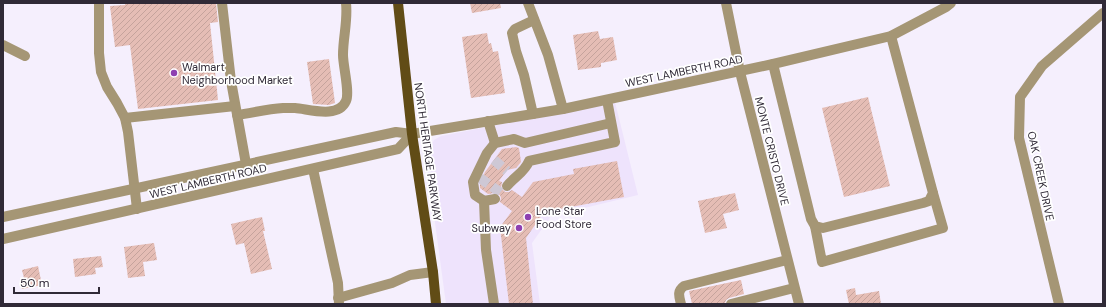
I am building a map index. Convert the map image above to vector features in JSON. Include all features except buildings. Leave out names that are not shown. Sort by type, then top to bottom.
[{"type":"main road","name":"NORTH HERITAGE PARKWAY","points":[[398,3],[412,134],[433,272],[436,304]]},
{"type":"street","points":[[100,3],[101,72],[107,87],[125,118],[137,209]]},
{"type":"street","points":[[222,3],[236,111],[246,164]]},
{"type":"street","points":[[125,118],[280,108],[293,108],[312,112],[322,112],[342,107],[346,100],[347,93],[343,57],[343,44],[347,24],[346,3]]},
{"type":"street","points":[[528,3],[548,55],[563,109]]},
{"type":"street","name":"MONTE CRISTO DRIVE","points":[[726,3],[740,72],[799,304]]},
{"type":"street","name":"WEST LAMBERTH ROAD","points":[[3,217],[396,132],[412,134],[563,109],[740,72],[891,36],[951,3]]},
{"type":"street","name":"OAK CREEK DRIVE","points":[[1058,304],[1019,138],[1020,97],[1042,66],[1103,13]]},
{"type":"street","points":[[533,114],[512,33],[515,29],[534,20]]},
{"type":"street","points":[[773,64],[811,219],[815,226],[822,262],[942,228],[891,36]]},
{"type":"street","points":[[3,45],[25,56]]},
{"type":"street","points":[[529,161],[615,142],[607,100]]},
{"type":"street","points":[[488,121],[495,143],[491,156],[478,177],[473,182],[475,195],[484,201],[495,199]]},
{"type":"street","points":[[495,143],[514,139],[525,144],[611,123]]},
{"type":"street","name":"WEST LAMBERTH ROAD","points":[[3,239],[398,149],[412,134]]},
{"type":"street","points":[[507,186],[511,174],[526,168],[529,161],[525,144]]},
{"type":"street","points":[[313,169],[338,283],[339,301],[392,283],[410,275],[433,272]]},
{"type":"street","points":[[815,226],[823,228],[923,204],[929,201],[933,193]]},
{"type":"street","points":[[484,201],[486,250],[494,304]]},
{"type":"street","points":[[681,304],[678,294],[680,289],[684,286],[787,260]]},
{"type":"street","points":[[731,304],[794,288]]},
{"type":"shaded area","points":[[615,102],[638,195],[551,216],[532,243],[540,304],[446,304],[426,156],[434,140],[441,136]]},
{"type":"tunnel","points":[[494,160],[507,171]]},
{"type":"tunnel","points":[[480,178],[501,193]]},
{"type":"place","name":"Walmart Neighborhood Market","points":[[174,73]]},
{"type":"place","name":"Lone Star Food Store","points":[[528,217]]},
{"type":"place","name":"Subway","points":[[519,228]]}]
